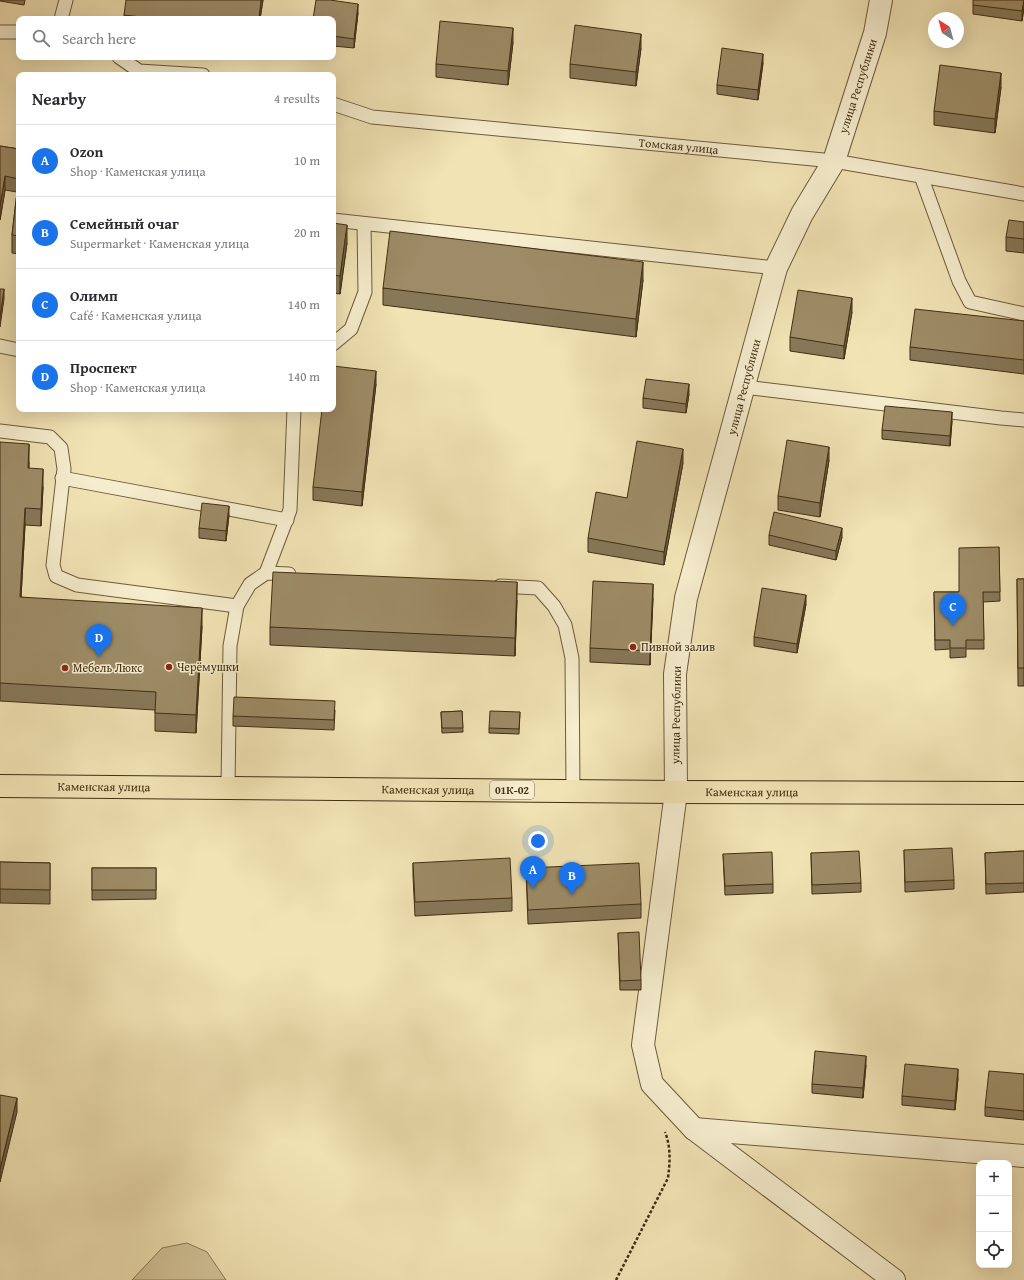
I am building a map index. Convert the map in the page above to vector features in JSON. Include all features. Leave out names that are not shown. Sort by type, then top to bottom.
[{"type":"main road","name":"Каменская улица","points":[[0,786],[676,792],[1024,793]]},
{"type":"street","name":"улица Республики","points":[[881,0],[875,34],[834,161],[802,214],[776,268],[686,598],[675,674],[676,792],[643,1044],[652,1084],[694,1129],[894,1280]]},
{"type":"street","points":[[694,1129],[1024,1156]]},
{"type":"lane","points":[[62,16],[66,0]]},
{"type":"lane","points":[[0,32],[16,32]]},
{"type":"lane","points":[[123,60],[139,72]]},
{"type":"lane","name":"Томская улица","points":[[336,105],[372,117],[834,161],[1024,194]]},
{"type":"lane","points":[[922,176],[959,281],[970,302],[1024,314]]},
{"type":"lane","points":[[336,220],[776,268]]},
{"type":"lane","points":[[336,342],[351,329],[365,292],[364,224]]},
{"type":"lane","points":[[0,346],[16,349]]},
{"type":"lane","points":[[744,387],[1024,420]]},
{"type":"lane","points":[[228,788],[230,646],[237,606],[250,584],[266,573],[290,510],[294,412]]},
{"type":"lane","points":[[0,432],[50,437],[61,448],[64,469],[52,564],[56,576],[77,585],[237,606]]},
{"type":"lane","points":[[62,478],[287,520]]},
{"type":"lane","points":[[266,573],[298,575]]},
{"type":"lane","points":[[490,586],[538,588],[554,606],[565,625],[572,658],[574,791]]},
{"type":"path","points":[[616,1280],[668,1178],[670,1161],[667,1137],[664,1130]]},
{"type":"shaded area","points":[[187,1243],[207,1252],[226,1280],[132,1280],[162,1248]]},
{"type":"building","points":[[126,0],[261,0],[259,16],[124,15]]},
{"type":"building","points":[[316,0],[330,0],[358,4],[354,39],[336,36],[336,16],[313,16]]},
{"type":"building","points":[[973,0],[1024,0],[1022,11],[973,5]]},
{"type":"building","points":[[440,21],[513,28],[508,71],[436,64]]},
{"type":"building","points":[[575,25],[641,34],[636,72],[570,64]]},
{"type":"building","points":[[722,48],[763,54],[758,90],[717,85]]},
{"type":"building","points":[[940,65],[1001,73],[995,119],[934,111]]},
{"type":"building","points":[[0,146],[16,149],[16,178],[5,176],[0,206]]},
{"type":"building","points":[[16,201],[16,236],[12,235]]},
{"type":"building","points":[[1009,220],[1024,222],[1024,239],[1006,237]]},
{"type":"building","points":[[336,223],[347,225],[340,276],[336,275]]},
{"type":"building","points":[[390,231],[643,262],[636,319],[383,288]]},
{"type":"building","points":[[0,289],[4,289],[0,317]]},
{"type":"building","points":[[798,290],[852,298],[844,346],[790,337]]},
{"type":"building","points":[[915,309],[1024,321],[1024,360],[910,347]]},
{"type":"building","points":[[336,366],[376,371],[362,492],[313,487],[322,412],[336,412]]},
{"type":"building","points":[[646,379],[689,384],[686,404],[643,398]]},
{"type":"building","points":[[885,406],[952,412],[950,436],[882,430]]},
{"type":"building","points":[[787,440],[829,447],[820,503],[778,496]]},
{"type":"building","points":[[637,441],[683,449],[664,552],[588,538],[596,492],[627,498]]},
{"type":"building","points":[[0,442],[29,444],[28,468],[43,469],[41,509],[25,508],[20,597],[202,608],[196,715],[155,713],[156,692],[0,683]]},
{"type":"building","points":[[202,503],[229,506],[226,531],[199,528]]},
{"type":"building","points":[[774,512],[842,528],[836,551],[769,535]]},
{"type":"building","points":[[999,547],[1000,592],[983,592],[984,640],[966,640],[966,648],[950,648],[950,640],[935,640],[934,592],[959,592],[959,548]]},
{"type":"building","points":[[273,572],[517,582],[515,638],[270,627]]},
{"type":"building","points":[[1017,579],[1024,579],[1024,668],[1018,668]]},
{"type":"building","points":[[593,581],[653,584],[650,651],[590,648]]},
{"type":"building","points":[[762,588],[806,595],[797,644],[754,637]]},
{"type":"building","points":[[234,697],[335,701],[334,720],[233,716]]},
{"type":"building","points":[[462,711],[463,728],[442,728],[441,712]]},
{"type":"building","points":[[490,711],[520,712],[519,729],[489,728]]},
{"type":"building","points":[[952,848],[954,880],[905,882],[904,850]]},
{"type":"building","points":[[859,851],[861,883],[812,885],[811,853]]},
{"type":"building","points":[[1024,851],[1024,883],[986,884],[985,853]]},
{"type":"building","points":[[772,852],[773,884],[725,886],[723,854]]},
{"type":"building","points":[[510,858],[512,898],[415,902],[413,863]]},
{"type":"building","points":[[0,862],[50,863],[50,890],[0,889]]},
{"type":"building","points":[[639,863],[641,904],[528,910],[526,868]]},
{"type":"building","points":[[92,868],[156,868],[156,890],[92,890]]},
{"type":"building","points":[[639,932],[641,980],[620,981],[618,933]]},
{"type":"building","points":[[815,1051],[866,1056],[863,1088],[812,1084]]},
{"type":"building","points":[[905,1064],[958,1069],[955,1101],[902,1096]]},
{"type":"building","points":[[989,1071],[1024,1074],[1024,1111],[985,1107]]},
{"type":"building","points":[[0,1095],[17,1098],[0,1169]]},
{"type":"place","name":"Олимп","points":[[953,626]]},
{"type":"place","name":"Пивной залив","points":[[633,647]]},
{"type":"place","name":"Проспект","points":[[99,657]]},
{"type":"place","name":"Черёмушки","points":[[169,667]]},
{"type":"place","name":"Мебель Люкс","points":[[65,668]]},
{"type":"place","name":"Ozon","points":[[533,889]]},
{"type":"place","name":"Семейный очаг","points":[[572,895]]}]
